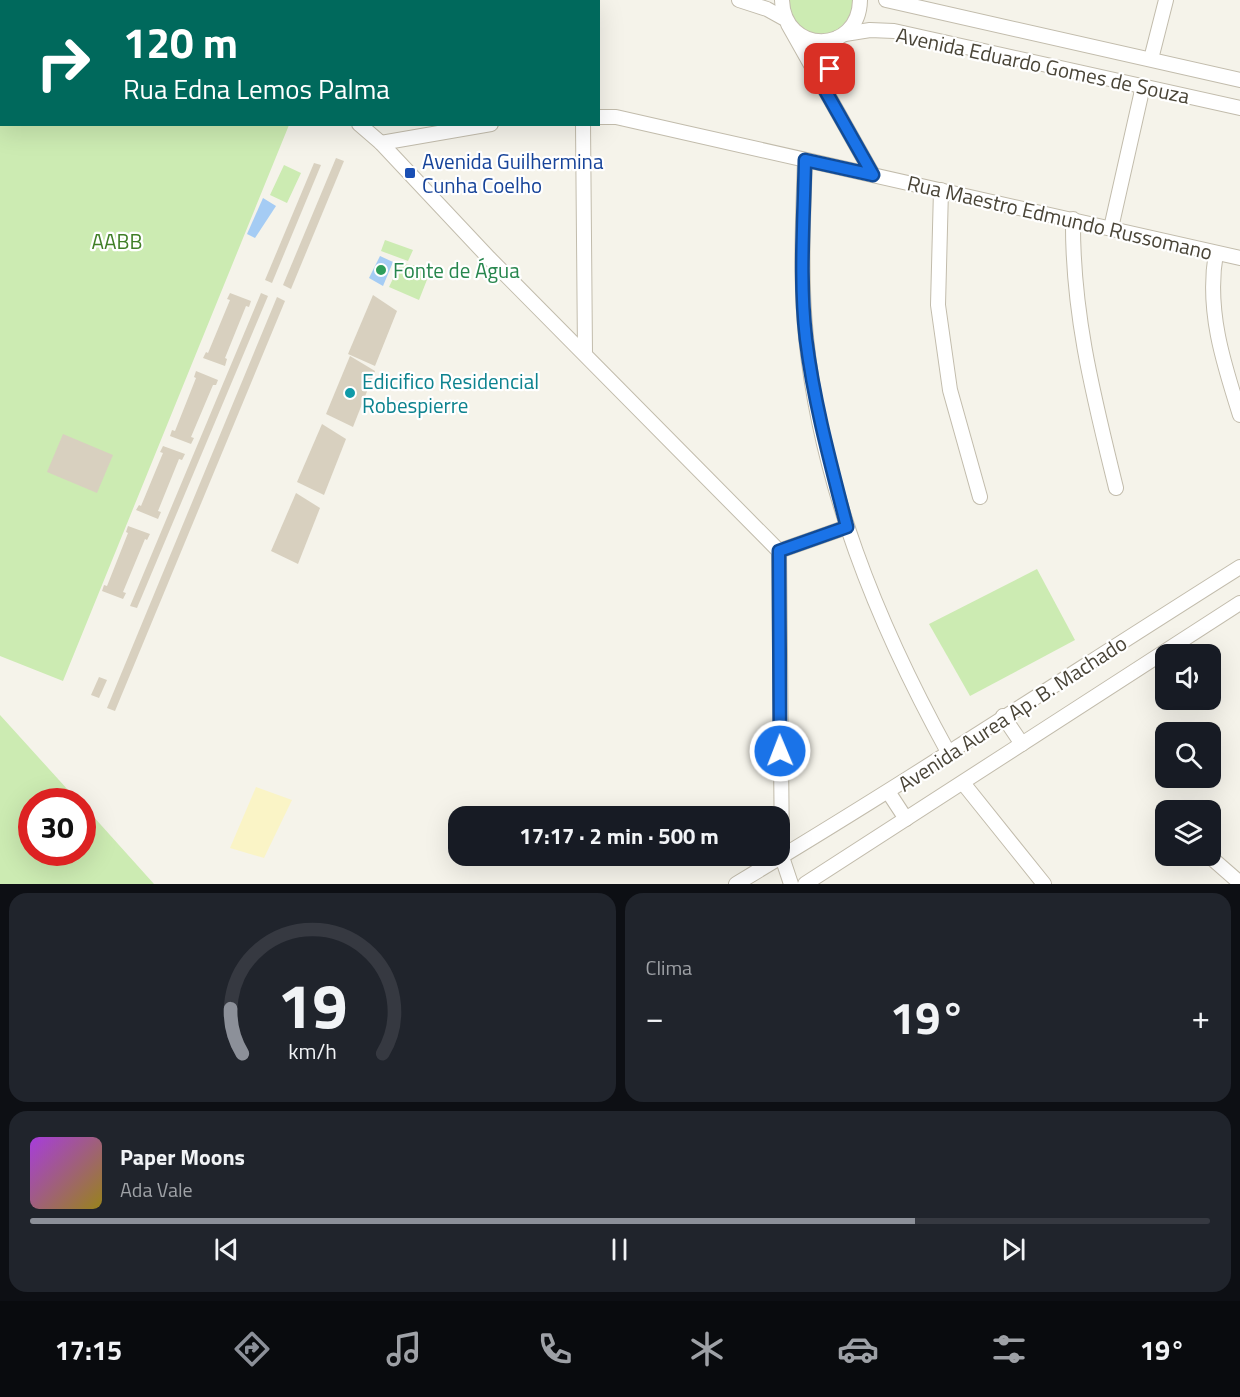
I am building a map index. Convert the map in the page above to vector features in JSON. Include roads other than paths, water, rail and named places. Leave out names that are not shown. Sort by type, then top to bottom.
[{"type":"street","points":[[739,0],[767,9],[787,21]]},
{"type":"street","points":[[782,0],[787,21],[873,175]]},
{"type":"street","points":[[825,90],[841,36],[854,23],[860,0]]},
{"type":"street","name":"Avenida Eduardo Gomes de Souza","points":[[886,0],[990,26],[1240,80]]},
{"type":"street","points":[[1151,59],[1166,0]]},
{"type":"street","name":"Avenida Eduardo Gomes de Souza","points":[[787,21],[796,33],[808,40],[821,42],[870,30],[894,31],[1240,108]]},
{"type":"street","points":[[983,51],[990,26]]},
{"type":"street","points":[[1111,228],[1143,86]]},
{"type":"street","name":"Rua Maestro Edmundo Russomano","points":[[600,117],[616,117],[1240,258]]},
{"type":"street","points":[[361,126],[381,143],[489,258],[585,352],[779,551],[782,806]]},
{"type":"street","points":[[381,143],[479,126]]},
{"type":"street","points":[[583,126],[587,326],[585,352]]},
{"type":"street","points":[[805,160],[802,268],[806,338],[818,412],[847,527],[885,630],[948,752]]},
{"type":"street","points":[[940,190],[938,213],[940,316],[950,390],[980,497]]},
{"type":"street","points":[[1073,219],[1073,256],[1078,318],[1092,389],[1116,488]]},
{"type":"street","points":[[1216,253],[1212,277],[1214,315],[1223,360],[1240,415]]},
{"type":"street","points":[[573,340],[587,326]]},
{"type":"street","points":[[779,551],[847,527]]},
{"type":"street","name":"Avenida Aurea Ap. B. Machado","points":[[790,852],[889,793],[948,752],[1240,567]]},
{"type":"street","name":"Avenida Aurea Ap. B. Machado","points":[[806,884],[1240,603]]},
{"type":"street","points":[[1004,716],[1022,744]]},
{"type":"street","points":[[963,783],[1044,884]]},
{"type":"street","points":[[889,793],[906,819]]},
{"type":"street","name":"Avenida Aurea Ap. B. Machado","points":[[736,884],[767,866]]},
{"type":"street","points":[[785,866],[791,884]]},
{"type":"street","points":[[1221,866],[1240,883]]},
{"type":"water","points":[[263,198],[276,206],[255,238],[247,234]]},
{"type":"water","name":"Fonte de Água","points":[[380,256],[393,262],[383,286],[369,278]]},
{"type":"place","name":"Avenida Guilhermina Cunha Coelho","points":[[410,173]]},
{"type":"place","name":"Fonte de Água","points":[[381,270]]},
{"type":"place","name":"Edicifico Residencial Robespierre","points":[[350,393]]},
{"type":"park label","name":"AABB","points":[[117,241]]}]
